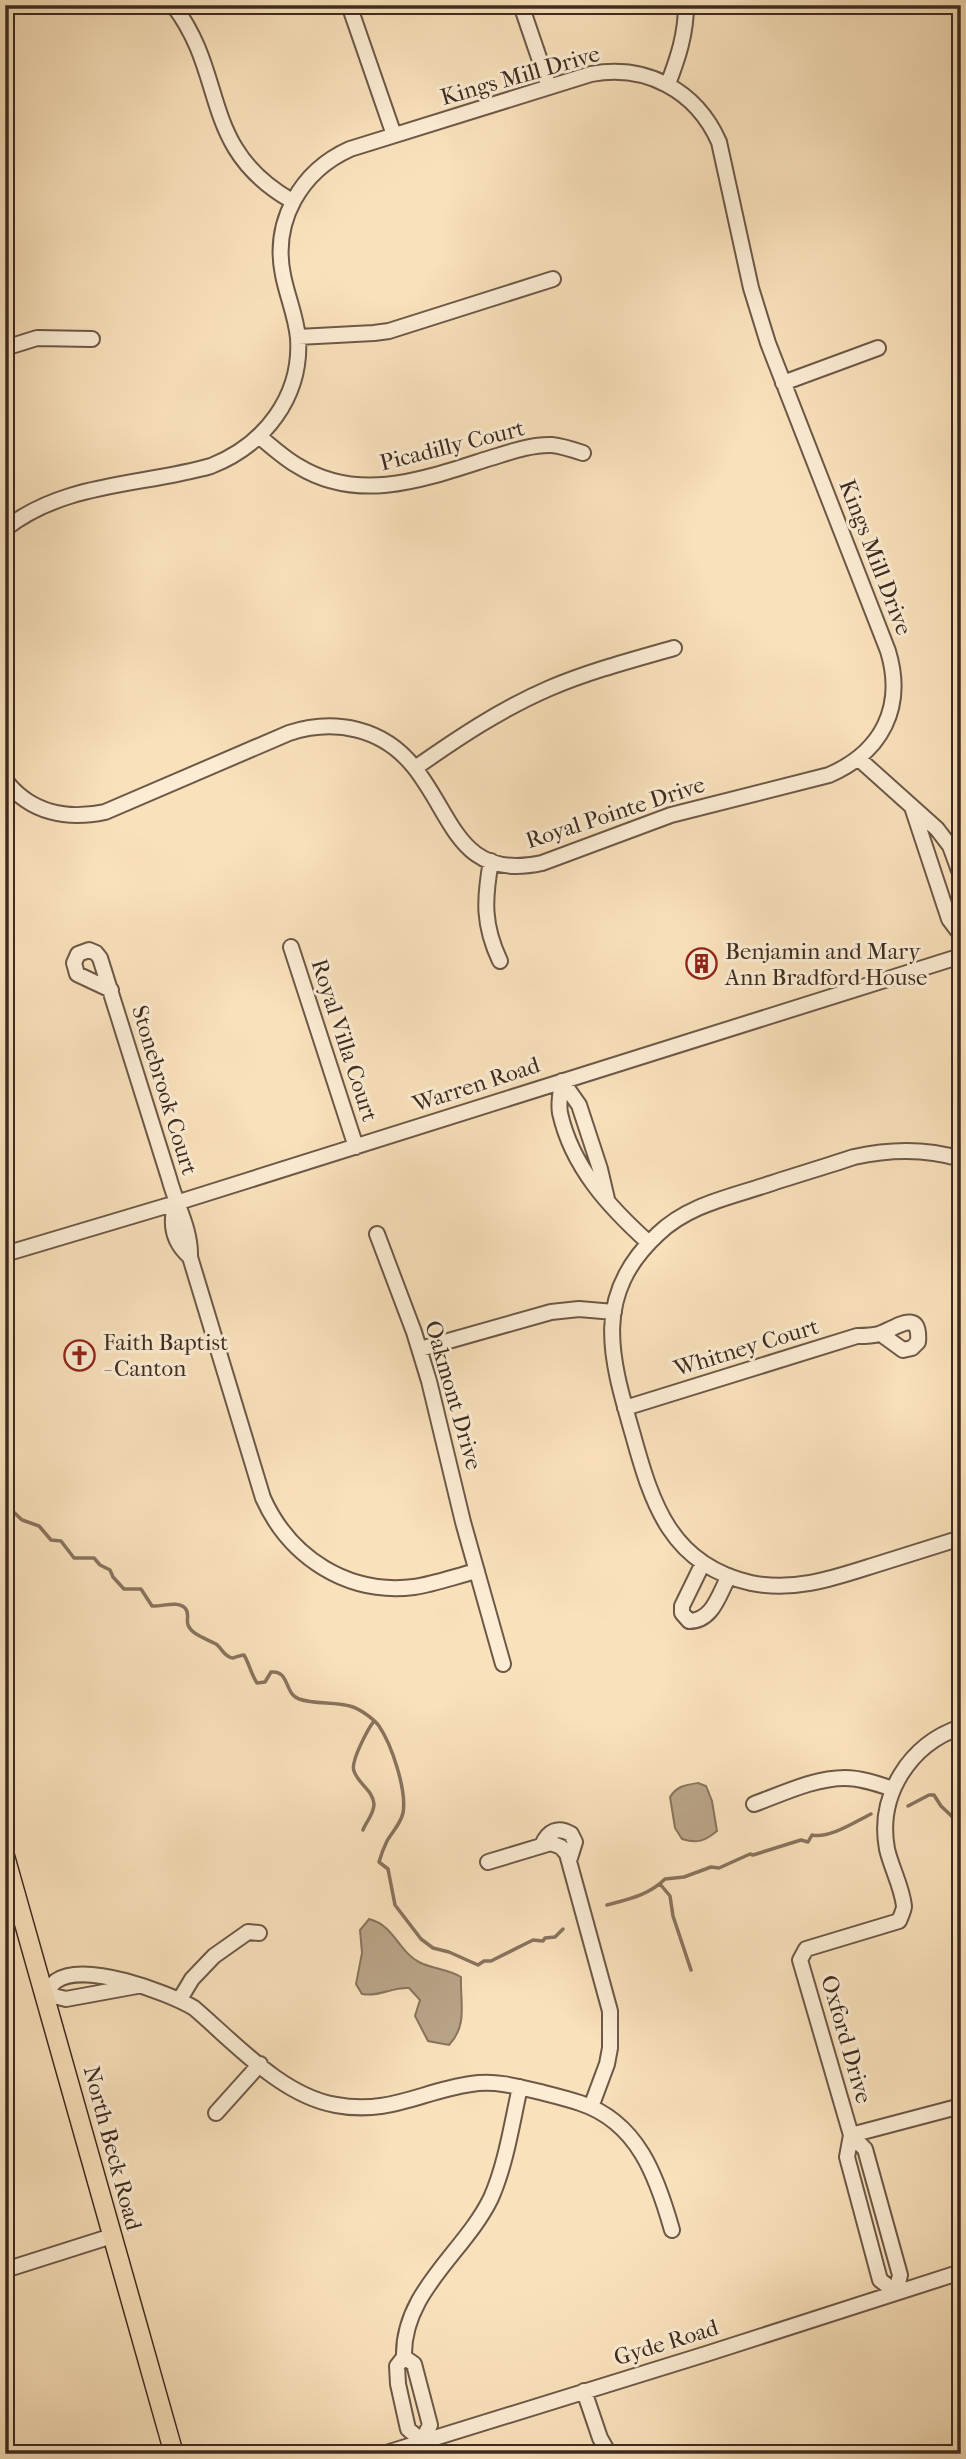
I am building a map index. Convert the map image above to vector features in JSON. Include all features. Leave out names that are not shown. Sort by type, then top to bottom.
[{"type":"main road","name":"North Beck Road","points":[[5,1856],[174,2454]]},
{"type":"street","points":[[173,5],[195,39],[220,119],[233,147],[260,179],[292,201]]},
{"type":"street","points":[[349,5],[394,135]]},
{"type":"street","points":[[521,5],[549,87]]},
{"type":"street","points":[[668,84],[680,51],[686,5]]},
{"type":"street","name":"Kings Mill Drive","points":[[5,529],[21,517],[58,499],[211,466],[236,454],[259,436],[278,413],[290,389],[297,363],[298,337],[281,257],[283,227],[292,201],[308,178],[331,159],[350,149],[591,74],[612,71],[642,74],[668,84],[697,107],[709,122],[719,142],[756,306],[893,667],[894,693],[888,719],[876,741],[859,759]]},
{"type":"street","points":[[298,337],[388,331],[553,279]]},
{"type":"street","points":[[5,348],[37,338],[92,339]]},
{"type":"street","points":[[783,383],[878,348]]},
{"type":"street","name":"Picadilly Court","points":[[259,436],[310,473],[338,483],[367,487],[420,480],[517,450],[552,445],[583,453]]},
{"type":"street","points":[[415,768],[473,728],[537,694],[593,671],[674,648]]},
{"type":"street","name":"Royal Pointe Drive","points":[[5,780],[18,794],[42,810],[72,816],[89,816],[105,812],[289,733],[317,726],[347,727],[371,734],[394,748],[415,768],[457,837],[474,852],[491,861],[517,866],[542,863],[671,815],[829,775],[859,759]]},
{"type":"street","points":[[859,759],[944,837],[961,876]]},
{"type":"street","points":[[912,808],[948,919],[961,935]]},
{"type":"street","points":[[491,861],[486,914],[488,937],[500,961]]},
{"type":"street","name":"Royal Villa Court","points":[[290,947],[356,1147]]},
{"type":"street","name":"Warren Road","points":[[5,1254],[356,1147],[961,956]]},
{"type":"street","name":"Stonebrook Court","points":[[110,990],[190,1243],[190,1258],[270,1514],[286,1538],[298,1550],[324,1569],[367,1586],[416,1587],[477,1570]]},
{"type":"street","points":[[562,1081],[560,1111],[585,1173],[608,1204],[649,1242]]},
{"type":"street","points":[[562,1081],[579,1105],[600,1169],[608,1204]]},
{"type":"street","points":[[961,1159],[915,1150],[877,1152],[699,1207],[673,1222],[649,1242],[626,1276],[614,1312],[611,1335],[613,1358],[647,1486],[657,1509],[678,1540],[698,1559],[729,1576],[751,1583],[772,1586],[814,1583],[961,1538]]},
{"type":"street","name":"Oakmont Drive","points":[[377,1234],[420,1349],[503,1664]]},
{"type":"street","points":[[420,1349],[551,1312],[579,1309],[614,1312]]},
{"type":"street","name":"Whitney Court","points":[[625,1408],[857,1336],[881,1334]]},
{"type":"street","points":[[698,1559],[682,1606],[682,1613],[689,1621],[706,1617],[729,1576]]},
{"type":"street","name":"Oxford Drive","points":[[851,2135],[846,2157],[880,2280],[896,2292],[900,2275],[865,2149],[851,2135],[800,1960],[806,1949],[899,1921],[904,1907],[887,1850],[884,1826],[893,1789],[901,1771],[918,1751],[936,1738],[961,1727]]},
{"type":"street","points":[[754,1804],[812,1784],[845,1778],[873,1782],[893,1789]]},
{"type":"street","points":[[488,1862],[551,1843],[561,1847],[569,1861],[610,2011],[610,2048],[602,2080],[591,2107]]},
{"type":"street","points":[[180,1999],[192,1979],[214,1955],[248,1932],[259,1933]]},
{"type":"street","points":[[137,1986],[65,1999],[45,1994],[56,1981],[89,1973],[137,1986],[180,1999],[295,2091],[324,2102],[355,2108],[393,2105],[471,2084],[495,2083],[520,2087],[591,2107],[626,2133],[647,2160],[658,2182],[672,2230]]},
{"type":"street","points":[[216,2113],[260,2064]]},
{"type":"street","points":[[404,2357],[414,2364],[430,2426],[422,2441],[408,2429],[398,2384],[397,2366],[404,2357],[404,2342],[424,2291],[478,2219],[491,2197],[505,2153],[520,2087]]},
{"type":"street","points":[[851,2135],[961,2106]]},
{"type":"street","points":[[5,2270],[112,2236]]},
{"type":"street","name":"Gyde Road","points":[[383,2454],[961,2272]]},
{"type":"street","points":[[584,2391],[600,2438],[609,2454]]},
{"type":"shaded area","points":[[698,1783],[706,1786],[712,1801],[717,1831],[705,1839],[692,1841],[682,1839],[675,1828],[670,1797],[675,1790]]},
{"type":"shaded area","points":[[369,1919],[385,1927],[412,1958],[461,1977],[461,2022],[449,2045],[428,2041],[415,2016],[420,2000],[409,1988],[362,1994],[356,1984],[362,1953],[360,1930]]},
{"type":"waterway","points":[[5,1504],[22,1520],[39,1526],[51,1540],[61,1541],[74,1558],[94,1558],[110,1570],[124,1589],[141,1589],[152,1606],[174,1604],[185,1608],[188,1625],[193,1631],[216,1644],[230,1658],[244,1655],[257,1683],[265,1682],[271,1672],[277,1672],[299,1699],[353,1707],[377,1723],[393,1756],[401,1781],[404,1804],[402,1817],[387,1841],[379,1862],[388,1869],[395,1905],[421,1939],[433,1948],[478,1965],[533,1940],[543,1941],[545,1938],[555,1937],[563,1929]]},
{"type":"waterway","points":[[363,1830],[374,1804],[353,1767],[360,1746],[374,1721]]},
{"type":"waterway","points":[[908,1806],[934,1795],[941,1806],[961,1825]]},
{"type":"waterway","points":[[607,1905],[645,1893],[665,1879],[684,1877],[711,1867],[719,1868],[750,1854],[801,1840],[808,1842],[812,1835],[826,1835],[871,1814]]},
{"type":"waterway","points":[[660,1884],[670,1896],[673,1916],[691,1970]]},
{"type":"place","name":"Benjamin and Mary Ann Bradford House","points":[[702,964]]},
{"type":"place","name":"Faith Baptist - Canton","points":[[80,1355]]}]
